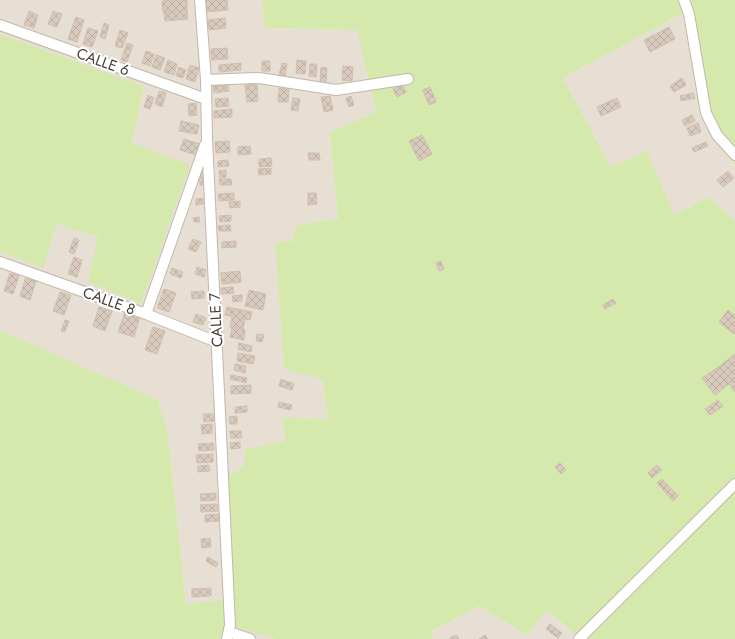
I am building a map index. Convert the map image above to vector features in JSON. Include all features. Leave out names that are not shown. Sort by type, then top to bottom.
[{"type":"street","name":"CALLE 7","points":[[200,0],[206,80],[207,139],[230,625],[228,635]]},
{"type":"street","points":[[684,0],[689,14],[706,113],[717,135],[735,156]]},
{"type":"street","name":"CALLE 6","points":[[0,25],[206,99]]},
{"type":"street","points":[[206,80],[259,78],[336,90],[408,79]]},
{"type":"street","points":[[146,314],[207,139]]},
{"type":"street","name":"CALLE 8","points":[[0,262],[146,314],[217,342]]},
{"type":"street","points":[[579,639],[735,484]]},
{"type":"street","points":[[228,635],[250,639]]},
{"type":"shaded area","points":[[0,0],[262,0],[264,28],[357,30],[376,112],[330,132],[338,219],[297,225],[292,241],[275,243],[322,379],[328,419],[282,418],[285,441],[245,449],[243,467],[229,476],[226,599],[186,605],[168,434],[158,400],[0,330],[0,252],[43,267],[57,224],[98,237],[190,166],[132,143],[144,86],[0,34]]},
{"type":"shaded area","points":[[685,12],[707,131],[735,165],[735,221],[709,197],[674,215],[611,167],[563,78]]},
{"type":"shaded area","points":[[479,606],[527,635],[547,610],[581,639],[433,639],[430,633]]},
{"type":"shaded area","points":[[230,625],[275,639],[222,639]]},
{"type":"green space","points":[[262,0],[735,0],[735,165],[707,131],[693,63],[685,12],[563,78],[611,167],[647,151],[674,215],[709,197],[735,221],[735,639],[581,639],[547,610],[527,635],[479,606],[431,632],[433,639],[275,639],[230,625],[222,639],[0,639],[0,330],[158,400],[168,434],[186,605],[225,599],[229,476],[243,467],[245,449],[285,441],[282,418],[328,419],[322,379],[284,369],[275,243],[292,241],[297,225],[338,219],[330,132],[376,112],[357,30],[264,28]]},
{"type":"green space","points":[[0,34],[144,86],[132,143],[190,165],[141,304],[88,282],[98,237],[57,224],[43,268],[0,252]]},
{"type":"building","points":[[187,0],[187,10],[163,12],[162,1]]},
{"type":"building","points":[[206,0],[227,0],[228,10],[207,12]]},
{"type":"building","points":[[187,10],[188,19],[165,21],[164,12]]},
{"type":"building","points":[[29,11],[38,15],[34,28],[24,25]]},
{"type":"building","points":[[53,11],[62,14],[57,27],[48,24]]},
{"type":"building","points":[[76,17],[84,20],[77,42],[68,39]]},
{"type":"building","points":[[225,18],[226,28],[209,30],[208,20]]},
{"type":"building","points":[[104,23],[109,25],[105,39],[100,37]]},
{"type":"building","points":[[669,27],[675,39],[650,52],[644,40]]},
{"type":"building","points":[[88,28],[98,31],[92,47],[83,44]]},
{"type":"building","points":[[120,30],[128,33],[122,48],[115,46]]},
{"type":"building","points":[[127,43],[133,45],[127,62],[121,60]]},
{"type":"building","points":[[227,48],[228,59],[212,60],[211,49]]},
{"type":"building","points":[[146,51],[154,54],[150,66],[142,63]]},
{"type":"building","points":[[156,55],[165,58],[160,70],[152,67]]},
{"type":"building","points":[[168,60],[177,64],[174,75],[164,72]]},
{"type":"building","points":[[297,60],[306,61],[305,74],[296,73]]},
{"type":"building","points":[[262,61],[270,61],[270,71],[262,71]]},
{"type":"building","points":[[241,63],[241,70],[219,72],[219,65]]},
{"type":"building","points":[[282,63],[287,64],[285,76],[279,75]]},
{"type":"building","points":[[310,64],[317,64],[316,77],[309,76]]},
{"type":"building","points":[[190,65],[199,68],[195,82],[186,79]]},
{"type":"building","points":[[343,66],[353,67],[352,81],[342,80]]},
{"type":"building","points":[[179,67],[186,70],[183,78],[176,76]]},
{"type":"building","points":[[321,67],[327,68],[326,83],[320,82]]},
{"type":"building","points":[[682,78],[686,85],[674,92],[670,86]]},
{"type":"building","points":[[228,84],[229,91],[214,93],[213,85]]},
{"type":"building","points":[[257,84],[258,101],[247,102],[245,85]]},
{"type":"building","points":[[402,85],[406,92],[397,97],[393,89]]},
{"type":"building","points":[[430,87],[436,102],[429,105],[423,90]]},
{"type":"building","points":[[279,88],[289,89],[288,102],[278,102]]},
{"type":"building","points":[[159,91],[166,93],[162,107],[155,104]]},
{"type":"building","points":[[693,93],[695,98],[681,101],[680,96]]},
{"type":"building","points":[[148,95],[154,98],[150,109],[144,107]]},
{"type":"building","points":[[330,96],[333,110],[324,112],[321,97]]},
{"type":"building","points":[[351,96],[354,105],[349,107],[346,98]]},
{"type":"building","points":[[228,98],[229,106],[216,107],[215,99]]},
{"type":"building","points":[[293,98],[300,99],[298,111],[291,110]]},
{"type":"building","points":[[617,98],[621,107],[601,116],[597,107]]},
{"type":"building","points":[[196,103],[197,115],[189,116],[188,104]]},
{"type":"building","points":[[232,109],[232,117],[214,118],[214,111]]},
{"type":"building","points":[[692,115],[695,121],[685,126],[682,120]]},
{"type":"building","points":[[181,121],[199,125],[197,134],[179,131]]},
{"type":"building","points":[[698,123],[701,132],[690,136],[687,128]]},
{"type":"building","points":[[422,135],[432,154],[419,161],[409,141]]},
{"type":"building","points":[[184,139],[200,144],[197,155],[180,150]]},
{"type":"building","points":[[229,141],[230,152],[216,153],[215,142]]},
{"type":"building","points":[[706,142],[708,146],[694,152],[692,148]]},
{"type":"building","points":[[250,146],[251,154],[238,155],[238,147]]},
{"type":"building","points":[[308,153],[319,153],[320,160],[309,160]]},
{"type":"building","points":[[271,158],[272,166],[259,167],[259,159]]},
{"type":"building","points":[[228,160],[229,166],[218,167],[218,161]]},
{"type":"building","points":[[271,168],[271,174],[259,175],[258,169]]},
{"type":"building","points":[[226,170],[226,177],[220,178],[219,171]]},
{"type":"building","points":[[728,171],[734,178],[723,187],[717,180]]},
{"type":"building","points":[[199,174],[204,174],[205,185],[200,185]]},
{"type":"building","points":[[219,179],[231,179],[232,185],[220,185]]},
{"type":"building","points":[[234,193],[234,200],[219,201],[218,194]]},
{"type":"building","points":[[308,193],[316,193],[317,204],[308,205]]},
{"type":"building","points":[[203,198],[203,204],[196,205],[196,199]]},
{"type":"building","points":[[240,201],[240,207],[230,208],[229,202]]},
{"type":"building","points":[[231,215],[231,221],[220,222],[219,216]]},
{"type":"building","points":[[199,217],[200,222],[194,222],[193,218]]},
{"type":"building","points":[[230,225],[231,231],[219,231],[218,226]]},
{"type":"building","points":[[74,238],[79,240],[74,254],[69,252]]},
{"type":"building","points":[[193,239],[201,242],[196,252],[188,249]]},
{"type":"building","points":[[236,241],[236,247],[222,248],[222,242]]},
{"type":"building","points":[[74,257],[82,260],[77,277],[68,274]]},
{"type":"building","points":[[441,261],[444,269],[439,271],[436,263]]},
{"type":"building","points":[[197,267],[206,270],[204,277],[195,274]]},
{"type":"building","points":[[172,268],[183,272],[181,278],[170,274]]},
{"type":"building","points":[[240,271],[241,282],[222,284],[221,273]]},
{"type":"building","points":[[10,273],[19,276],[13,294],[4,291]]},
{"type":"building","points":[[26,277],[36,281],[30,300],[20,296]]},
{"type":"building","points":[[233,287],[234,293],[222,294],[221,288]]},
{"type":"building","points":[[164,289],[176,293],[169,312],[157,308]]},
{"type":"building","points":[[249,290],[266,294],[263,310],[245,306]]},
{"type":"building","points":[[204,291],[204,298],[192,299],[191,292]]},
{"type":"building","points":[[60,292],[71,295],[64,315],[53,311]]},
{"type":"building","points":[[242,295],[242,301],[233,302],[232,296]]},
{"type":"building","points":[[613,299],[616,303],[605,309],[603,305]]},
{"type":"building","points":[[99,307],[112,311],[105,331],[93,326]]},
{"type":"building","points":[[227,307],[252,312],[250,320],[225,315]]},
{"type":"building","points":[[728,310],[735,316],[734,334],[719,322]]},
{"type":"building","points":[[125,312],[140,317],[134,337],[118,332]]},
{"type":"building","points":[[196,314],[206,318],[203,325],[193,322]]},
{"type":"building","points":[[232,317],[245,319],[243,329],[230,327]]},
{"type":"building","points":[[65,320],[69,321],[65,332],[61,331]]},
{"type":"building","points":[[153,327],[165,331],[157,354],[145,350]]},
{"type":"building","points":[[232,327],[245,330],[244,340],[230,337]]},
{"type":"building","points":[[257,334],[264,335],[262,342],[256,341]]},
{"type":"building","points":[[239,343],[252,346],[251,352],[238,349]]},
{"type":"building","points":[[238,353],[255,356],[253,364],[237,361]]},
{"type":"building","points":[[735,354],[735,392],[717,368]]},
{"type":"building","points":[[235,364],[246,366],[245,373],[234,370]]},
{"type":"building","points":[[717,368],[729,384],[715,395],[702,378]]},
{"type":"building","points":[[231,375],[247,378],[246,383],[230,379]]},
{"type":"building","points":[[281,379],[294,384],[292,390],[279,386]]},
{"type":"building","points":[[251,385],[251,393],[231,394],[231,386]]},
{"type":"building","points":[[718,400],[723,406],[710,415],[705,409]]},
{"type":"building","points":[[279,402],[292,405],[291,410],[278,407]]},
{"type":"building","points":[[247,406],[247,412],[235,413],[235,407]]},
{"type":"building","points":[[203,414],[213,414],[214,421],[204,422]]},
{"type":"building","points":[[237,416],[237,424],[230,424],[229,417]]},
{"type":"building","points":[[212,424],[212,433],[202,434],[201,425]]},
{"type":"building","points":[[230,431],[241,431],[242,438],[231,438]]},
{"type":"building","points":[[240,442],[240,448],[231,449],[230,443]]},
{"type":"building","points":[[213,443],[214,450],[199,451],[198,444]]},
{"type":"building","points":[[213,454],[213,462],[197,463],[196,455]]},
{"type":"building","points":[[560,463],[566,470],[561,474],[555,467]]},
{"type":"building","points":[[209,465],[210,471],[198,472],[198,466]]},
{"type":"building","points":[[657,465],[662,470],[652,478],[648,473]]},
{"type":"building","points":[[662,479],[678,496],[673,501],[657,483]]},
{"type":"building","points":[[216,493],[216,500],[201,501],[200,494]]},
{"type":"building","points":[[217,504],[218,511],[201,512],[200,505]]},
{"type":"building","points":[[219,514],[220,521],[205,522],[205,515]]},
{"type":"building","points":[[210,538],[211,547],[202,548],[201,539]]},
{"type":"building","points":[[208,557],[218,563],[216,567],[206,561]]},
{"type":"building","points":[[211,588],[211,596],[192,597],[192,589]]},
{"type":"building","points":[[550,624],[562,633],[558,638],[546,629]]},
{"type":"building","points":[[457,635],[459,639],[451,639],[451,637]]},
{"type":"building","points":[[485,635],[488,639],[479,639]]}]
